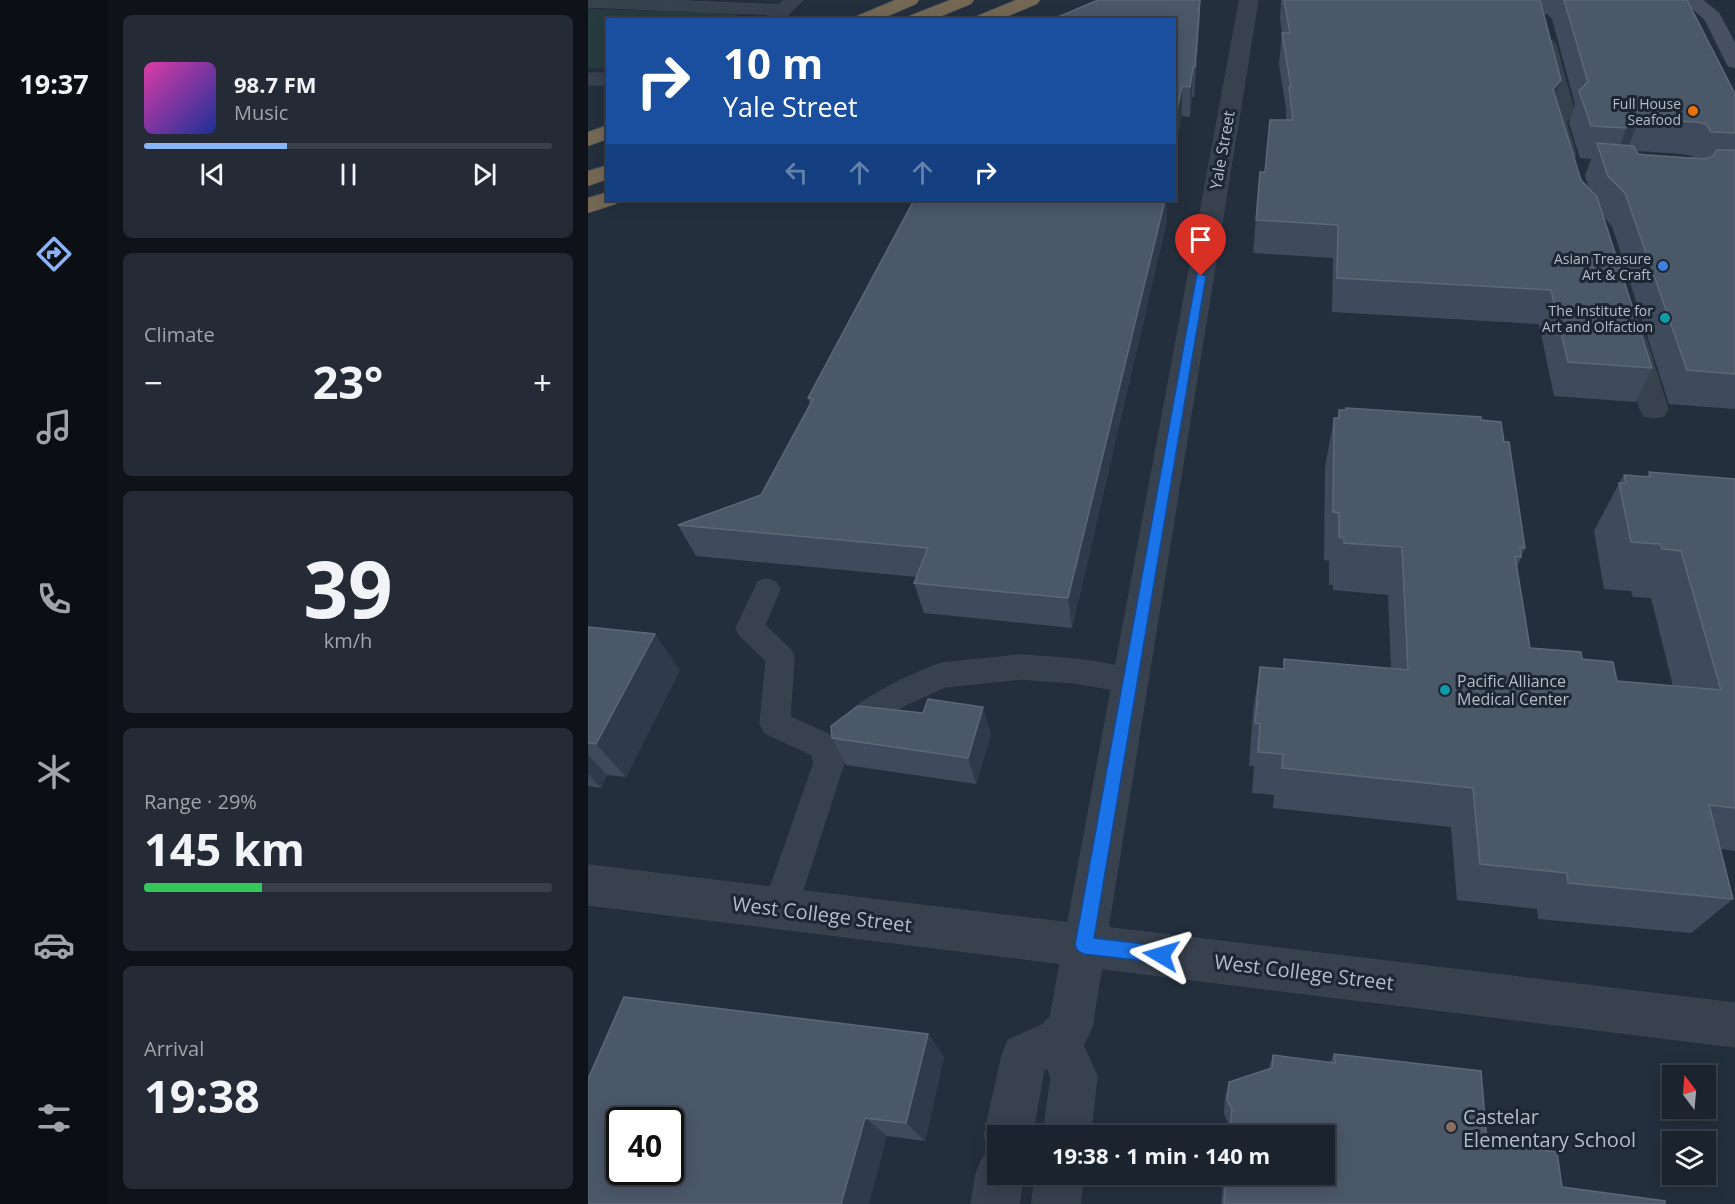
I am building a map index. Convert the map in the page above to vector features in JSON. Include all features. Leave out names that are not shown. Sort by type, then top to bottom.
[{"type":"highway","points":[[868,18],[910,0]]},
{"type":"highway","points":[[920,18],[965,0]]},
{"type":"highway","points":[[988,18],[1031,0]]},
{"type":"highway","points":[[588,140],[606,132]]},
{"type":"highway","points":[[588,146],[606,139]]},
{"type":"highway","points":[[588,179],[606,172]]},
{"type":"highway","points":[[588,206],[606,200]]},
{"type":"main road","points":[[1692,0],[1715,8],[1735,62]]},
{"type":"street","name":"Yale Street","points":[[1058,1041],[1070,1027],[1249,0]]},
{"type":"street","points":[[588,2],[783,10]]},
{"type":"street","points":[[1541,20],[1565,114],[1555,120],[1572,170]]},
{"type":"street","points":[[588,79],[606,79]]},
{"type":"street","points":[[1626,318],[1654,409]]},
{"type":"street","name":"West College Street","points":[[588,885],[1735,1025]]},
{"type":"street","points":[[1010,1125],[1024,1056],[1058,1041],[1074,1076],[1067,1125]]},
{"type":"street","points":[[995,1204],[998,1185]]},
{"type":"street","points":[[1056,1204],[1059,1185]]},
{"type":"lane","points":[[767,589],[750,627],[780,657],[775,724],[826,747]]},
{"type":"lane","points":[[826,747],[895,696],[942,675],[1022,667],[1076,670],[1130,681]]},
{"type":"lane","points":[[780,908],[829,762],[826,747]]},
{"type":"green space","points":[[588,9],[740,13],[735,18],[606,18],[606,68],[588,68]]},
{"type":"building","points":[[1098,0],[1200,0],[1195,67],[1193,67],[1190,87],[1182,86],[1176,114],[1176,18],[1056,18]]},
{"type":"building","points":[[1284,0],[1540,0],[1561,80],[1553,89],[1581,180],[1597,197],[1652,368],[1568,362],[1551,290],[1337,278],[1338,225],[1256,220],[1260,172],[1265,172],[1270,120],[1293,120],[1289,87],[1291,87],[1282,33],[1290,33]]},
{"type":"building","points":[[1564,0],[1687,0],[1735,94],[1735,133],[1711,132],[1706,124],[1696,122],[1639,119],[1629,121],[1626,128],[1591,126],[1579,91],[1588,82]]},
{"type":"building","points":[[1597,143],[1633,146],[1638,154],[1705,159],[1713,156],[1717,150],[1735,150],[1735,374],[1687,370],[1625,193],[1608,176]]},
{"type":"building","points":[[913,201],[1165,201],[1068,598],[914,583],[928,548],[678,525],[761,495],[813,399],[808,398]]},
{"type":"building","name":"Pacific Alliance Medical Center","points":[[1346,408],[1481,417],[1481,420],[1501,422],[1504,442],[1509,442],[1525,548],[1520,547],[1521,557],[1515,556],[1530,648],[1581,652],[1582,659],[1613,662],[1617,681],[1721,690],[1681,551],[1662,549],[1660,544],[1631,542],[1619,483],[1626,483],[1624,475],[1651,477],[1649,472],[1735,479],[1735,808],[1709,805],[1733,899],[1568,883],[1567,873],[1480,864],[1473,788],[1282,768],[1283,754],[1258,752],[1260,724],[1255,723],[1260,667],[1284,669],[1284,659],[1408,670],[1402,547],[1344,543],[1344,538],[1339,537],[1339,513],[1333,512],[1334,418],[1339,418],[1339,410],[1346,410]]},
{"type":"building","points":[[588,627],[655,634],[596,744],[588,743]]},
{"type":"building","points":[[928,699],[983,707],[968,758],[832,738],[831,726],[858,706],[923,713]]},
{"type":"building","points":[[624,997],[928,1034],[906,1123],[865,1118],[841,1204],[588,1204],[588,1079]]},
{"type":"building","points":[[1334,1054],[1481,1071],[1487,1143],[1557,1152],[1562,1187],[1665,1201],[1665,1204],[1224,1204],[1225,1185],[1335,1185],[1335,1125],[1230,1125],[1232,1108],[1227,1100],[1229,1082],[1272,1068],[1273,1055],[1335,1063]]},
{"type":"place","name":"Full House Seafood","points":[[1693,111]]},
{"type":"place","name":"Asian Treasure Art & Craft","points":[[1663,266]]},
{"type":"place","name":"The Institute for Art and Olfaction","points":[[1665,318]]},
{"type":"place","name":"Pacific Alliance Medical Center","points":[[1445,690]]},
{"type":"place","name":"Castelar Elementary School","points":[[1451,1127]]},
{"type":"route","points":[[1161,955],[1084,945],[1201,276]]}]
